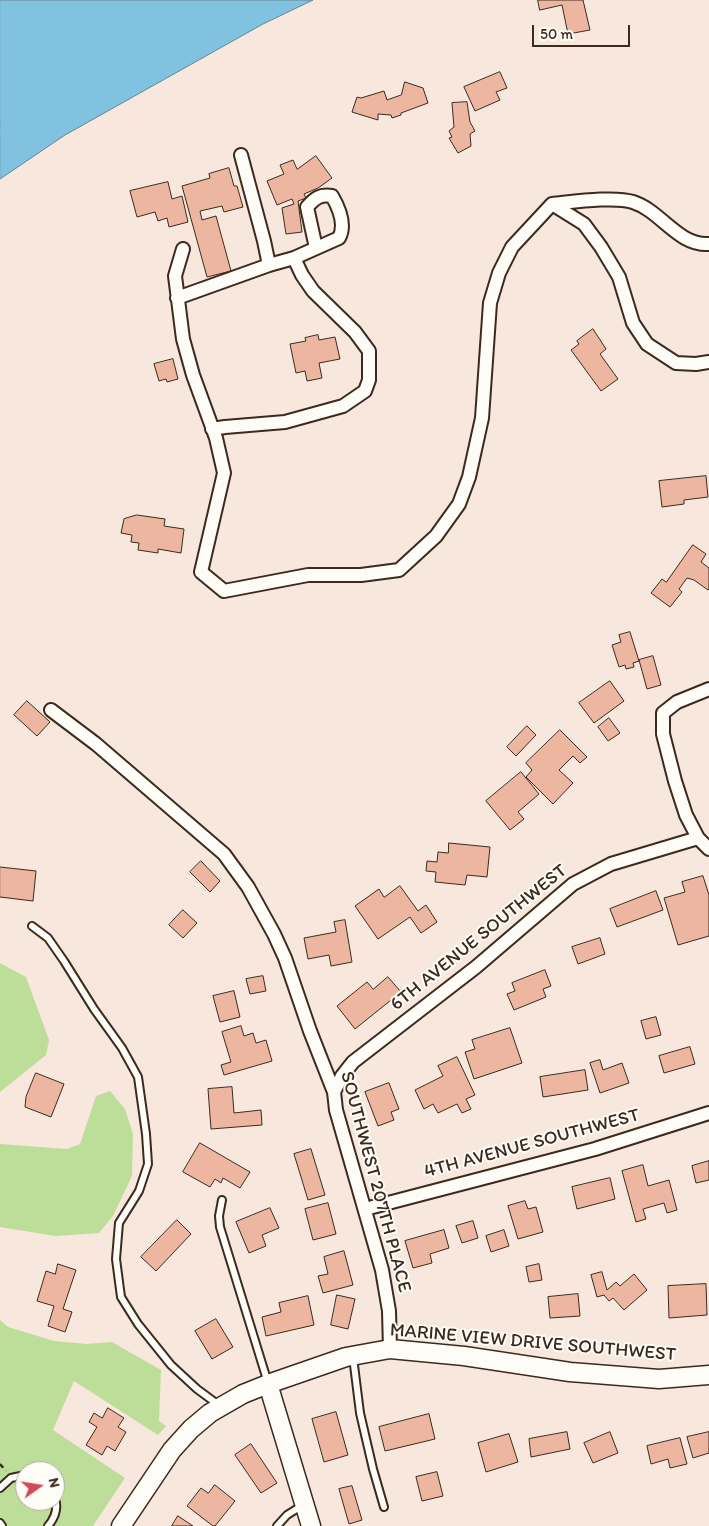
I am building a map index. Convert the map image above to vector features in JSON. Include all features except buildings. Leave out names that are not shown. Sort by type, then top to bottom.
[{"type":"street","points":[[241,154],[269,265]]},
{"type":"street","points":[[183,250],[175,276],[183,339],[224,473],[201,572],[224,591],[308,575],[361,575],[399,570],[436,536],[459,504],[469,477],[482,418],[490,303],[499,273],[512,247],[552,204],[597,200],[631,201],[640,205],[685,238],[697,244],[709,244]]},
{"type":"street","points":[[552,204],[584,224],[601,247],[619,277],[633,323],[647,344],[676,363],[696,364],[709,362]]},
{"type":"street","points":[[177,298],[294,258],[316,248]]},
{"type":"street","points":[[212,429],[224,426],[285,422],[343,406],[364,391],[369,380],[369,351],[355,332],[314,291],[302,275],[294,258]]},
{"type":"street","points":[[709,689],[677,702],[663,713],[663,734],[686,815],[698,838],[709,849]]},
{"type":"street","name":"SOUTHWEST 207TH PLACE","points":[[51,710],[103,751],[224,854],[248,887],[274,934],[285,958],[310,1031],[334,1092],[336,1110],[382,1270],[389,1311],[390,1349]]},
{"type":"street","name":"6TH AVENUE SOUTHWEST","points":[[334,1092],[342,1076],[353,1062],[476,967],[574,884],[611,864],[698,838]]},
{"type":"street","name":"4TH AVENUE SOUTHWEST","points":[[365,1208],[595,1148],[709,1114]]},
{"type":"street","name":"MARINE VIEW DRIVE SOUTHWEST","points":[[121,1526],[172,1450],[191,1429],[221,1407],[243,1394],[268,1384],[353,1356],[390,1349],[464,1356],[570,1372],[659,1379],[709,1376]]},
{"type":"street","points":[[268,1384],[311,1526]]},
{"type":"lane","points":[[32,926],[48,938],[64,960],[94,1009],[122,1048],[138,1077],[148,1164],[139,1191],[119,1223],[116,1259],[121,1297],[138,1324],[171,1365],[197,1389],[221,1407]]},
{"type":"lane","points":[[222,1200],[219,1216],[220,1227],[268,1384]]},
{"type":"lane","points":[[353,1356],[360,1413],[384,1508]]},
{"type":"lane","points":[[0,1488],[11,1478],[15,1477]]},
{"type":"lane","points":[[277,1526],[287,1515],[304,1505]]},
{"type":"lane","points":[[48,1526],[52,1522],[56,1511]]},
{"type":"lane","points":[[0,1522],[2,1526]]},
{"type":"green space","points":[[0,963],[26,977],[49,1040],[46,1055],[0,1092]]},
{"type":"green space","points":[[110,1091],[125,1109],[133,1134],[132,1176],[113,1216],[99,1233],[55,1236],[0,1227],[0,1144],[67,1149],[80,1144],[96,1096]]},
{"type":"green space","points":[[0,1320],[8,1327],[54,1341],[87,1344],[112,1342],[161,1370],[159,1421],[166,1426],[158,1435],[74,1381],[53,1430],[125,1478],[93,1526],[0,1526]]},
{"type":"water","points":[[0,0],[313,0],[263,24],[65,135],[0,179]]}]
